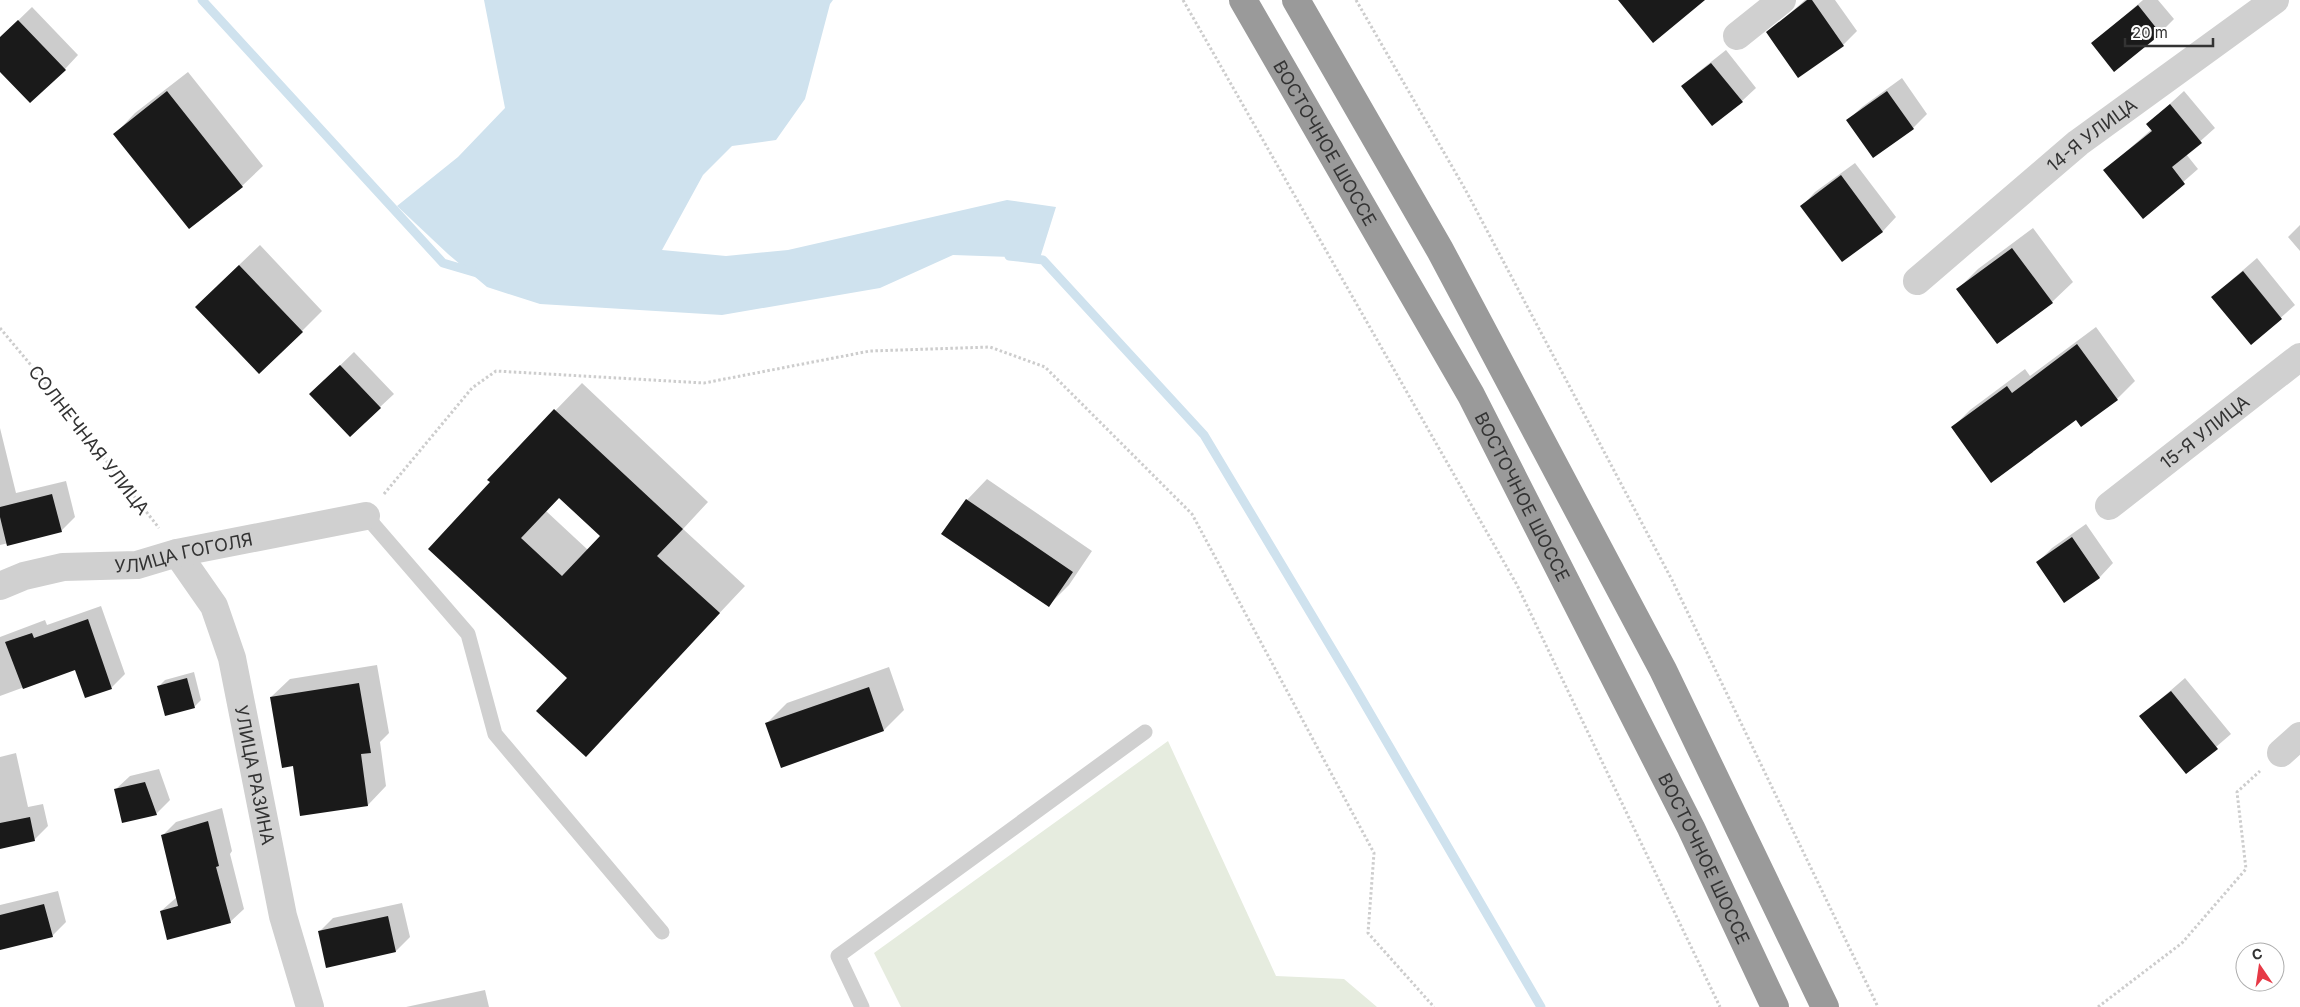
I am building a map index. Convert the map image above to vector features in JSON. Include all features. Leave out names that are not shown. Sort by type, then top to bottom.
[{"type":"highway","name":"ВОСТОЧНОЕ ШОССЕ","points":[[1243,0],[1471,395],[1687,819],[1775,1007]]},
{"type":"highway","points":[[1296,0],[1440,250],[1663,670],[1824,1007]]},
{"type":"street","points":[[1737,36],[1782,0]]},
{"type":"street","name":"14-Я УЛИЦА","points":[[1917,281],[2078,143],[2275,0]]},
{"type":"street","name":"15-Я УЛИЦА","points":[[2109,506],[2300,357]]},
{"type":"street","name":"УЛИЦА ГОГОЛЯ","points":[[0,586],[24,576],[63,567],[137,565],[177,552],[366,516]]},
{"type":"street","name":"УЛИЦА РАЗИНА","points":[[177,552],[214,606],[232,658],[283,916],[310,1007]]},
{"type":"lane","points":[[366,516],[468,634],[495,734],[662,932]]},
{"type":"lane","points":[[862,1007],[838,956],[1145,732]]},
{"type":"path","points":[[1183,0],[1517,585],[1720,1007]]},
{"type":"path","points":[[1356,0],[1465,189],[1672,580],[1878,1007]]},
{"type":"path","name":"СОЛНЕЧНАЯ УЛИЦА","points":[[0,328],[177,552]]},
{"type":"path","points":[[366,516],[472,388],[496,372],[704,384],[870,351],[990,346],[1045,367],[1192,514],[1374,853],[1368,933],[1434,1007]]},
{"type":"path","points":[[2098,1007],[2182,943],[2246,870],[2237,792],[2291,744]]},
{"type":"shaded area","points":[[1168,741],[1276,976],[1344,979],[1377,1007],[901,1007],[874,953]]},
{"type":"water","points":[[484,0],[833,0],[830,4],[805,99],[776,140],[732,146],[703,175],[662,250],[726,256],[788,250],[1007,200],[1056,207],[1040,258],[953,255],[880,288],[722,315],[540,304],[487,287],[448,254],[397,206],[458,157],[505,108]]},
{"type":"building","points":[[1618,0],[1705,0],[1653,43]]},
{"type":"building","points":[[1807,0],[1812,0],[1844,46],[1798,78],[1766,32]]},
{"type":"building","points":[[2138,5],[2161,34],[2114,72],[2091,43]]},
{"type":"building","points":[[18,20],[66,70],[30,103],[0,72],[0,37]]},
{"type":"building","points":[[1711,63],[1743,102],[1712,126],[1681,86]]},
{"type":"building","points":[[167,91],[243,187],[189,229],[113,134]]},
{"type":"building","points":[[1887,91],[1914,129],[1873,158],[1846,120]]},
{"type":"building","points":[[2170,104],[2202,143],[2172,167],[2185,184],[2143,219],[2103,170],[2152,131],[2146,124]]},
{"type":"building","points":[[1841,175],[1883,232],[1842,262],[1800,206]]},
{"type":"building","points":[[2012,248],[2053,303],[1997,344],[1956,289]]},
{"type":"building","points":[[239,265],[303,332],[259,374],[195,307]]},
{"type":"building","points":[[2243,271],[2282,319],[2251,345],[2211,297]]},
{"type":"building","points":[[2077,344],[2118,400],[2081,427],[2076,420],[1991,483],[1951,427],[2007,386],[2012,393]]},
{"type":"building","points":[[340,365],[381,408],[350,437],[309,394]]},
{"type":"building","points":[[554,409],[683,529],[657,556],[720,613],[586,757],[536,711],[567,678],[428,549],[490,482],[487,480]],"holes":[[[559,498],[600,536],[562,576],[521,538]]]},
{"type":"building","points":[[52,494],[62,532],[7,546],[0,517],[0,507]]},
{"type":"building","points":[[966,499],[1073,572],[1049,607],[941,534]]},
{"type":"building","points":[[2072,537],[2100,578],[2064,603],[2036,562]]},
{"type":"building","points":[[88,619],[112,689],[85,698],[75,670],[23,689],[5,642],[32,633],[34,638]]},
{"type":"building","points":[[187,678],[195,708],[165,716],[157,686]]},
{"type":"building","points":[[359,683],[371,753],[361,754],[368,806],[300,816],[293,766],[282,768],[270,697]]},
{"type":"building","points":[[869,687],[884,731],[781,768],[765,723]]},
{"type":"building","points":[[2171,691],[2218,749],[2186,774],[2139,716]]},
{"type":"building","points":[[145,782],[157,815],[122,823],[114,789]]},
{"type":"building","points":[[30,817],[35,841],[0,849],[0,823]]},
{"type":"building","points":[[208,821],[219,866],[216,867],[231,923],[167,940],[160,911],[178,906],[161,835]]},
{"type":"building","points":[[44,904],[53,937],[0,950],[0,915]]},
{"type":"building","points":[[388,916],[396,952],[326,968],[318,931]]},
{"type":"waterway","points":[[202,0],[443,263],[477,273]]},
{"type":"waterway","points":[[1009,256],[1043,260],[1204,435],[1353,684],[1541,1007]]}]
